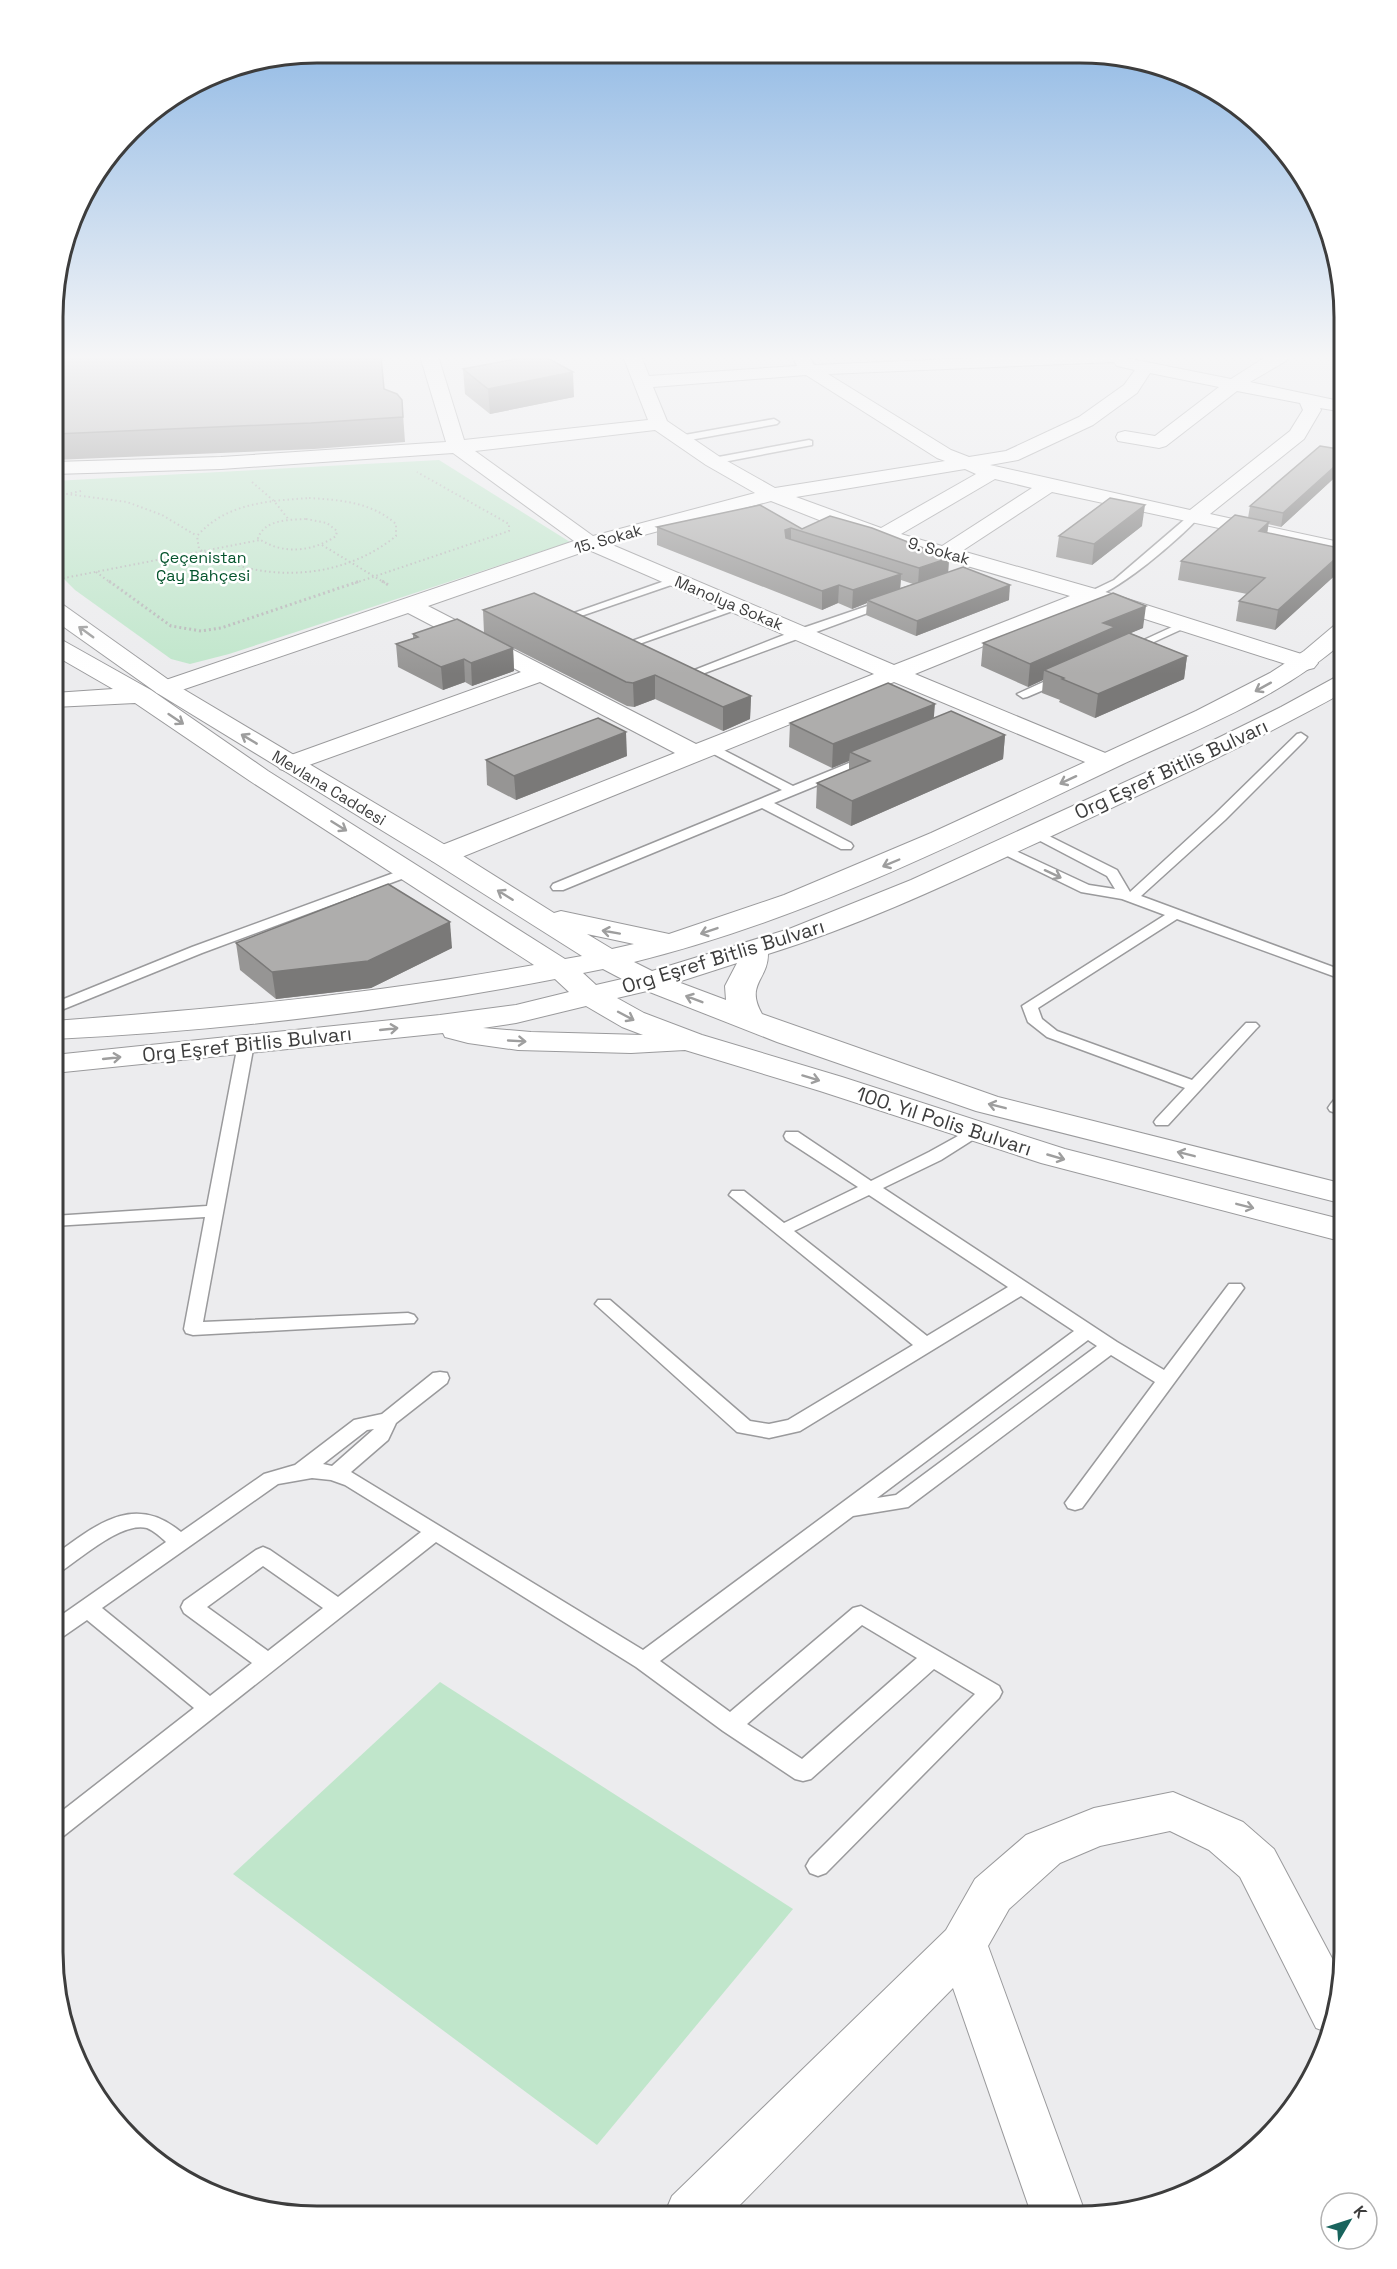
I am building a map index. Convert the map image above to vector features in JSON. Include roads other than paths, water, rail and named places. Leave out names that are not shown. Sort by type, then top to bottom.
[{"type":"street","points":[[63,468],[242,462]]},
{"type":"street","name":"Manolya Sokak","points":[[478,462],[590,543],[985,713],[1106,762]]},
{"type":"street","name":"9. Sokak","points":[[715,462],[772,495],[854,527],[1091,595],[1306,663]]},
{"type":"street","name":"15. Sokak","points":[[63,699],[153,692],[590,543],[772,495],[971,462]]},
{"type":"street","points":[[1195,516],[1263,462]]},
{"type":"street","points":[[964,463],[992,473],[1048,486],[1334,547]]},
{"type":"street","points":[[884,535],[992,473]]},
{"type":"street","points":[[946,552],[1048,486]]},
{"type":"street","points":[[441,855],[1091,595]]},
{"type":"street","points":[[413,604],[542,673],[702,750]]},
{"type":"street","name":"Mevlana Caddesi","points":[[63,617],[259,776],[562,970]]},
{"type":"street","points":[[63,1029],[198,1020],[372,1000],[562,970],[668,943],[795,902],[852,879],[1260,689],[1306,663],[1334,638]]},
{"type":"street","name":"Mevlana Caddesi","points":[[63,649],[153,692],[289,764],[441,855],[608,960],[649,981],[750,1020],[987,1104],[1334,1191]]},
{"type":"street","points":[[289,764],[542,673]]},
{"type":"street","name":"Org Eşref Bitlis Bulvarı","points":[[63,1063],[516,1014],[649,981],[753,949],[857,913],[1180,766],[1290,712],[1334,688]]},
{"type":"street","points":[[538,915],[668,943]]},
{"type":"street","points":[[478,983],[493,971],[501,957],[500,930]]},
{"type":"street","points":[[750,1020],[744,1011],[739,993],[743,977],[754,959],[753,949]]},
{"type":"street","name":"100. Yıl Polis Bulvarı","points":[[562,970],[591,996],[633,1020],[691,1042],[1053,1156],[1334,1228]]},
{"type":"street","points":[[440,1024],[477,1036],[504,1040],[607,1044],[691,1042]]},
{"type":"street","points":[[701,2206],[963,1945],[992,1894],[1043,1848],[1094,1828],[1173,1811],[1226,1836],[1257,1863],[1329,2002]]},
{"type":"street","points":[[963,1945],[1055,2206]]},
{"type":"lane","points":[[1091,595],[1118,582],[1195,516]]},
{"type":"lane","points":[[973,573],[994,566]]},
{"type":"lane","points":[[576,614],[676,580]]},
{"type":"lane","points":[[698,671],[897,599]]},
{"type":"lane","points":[[638,641],[737,606]]},
{"type":"lane","points":[[1120,653],[1185,624]]},
{"type":"lane","points":[[1023,694],[1077,672]]},
{"type":"lane","points":[[963,722],[985,713]]},
{"type":"lane","points":[[1128,896],[1220,817],[1300,737]]},
{"type":"lane","points":[[702,750],[793,791]]},
{"type":"lane","points":[[558,887],[878,756]]},
{"type":"lane","points":[[763,803],[846,846]]},
{"type":"lane","points":[[1032,833],[1112,873],[1128,896]]},
{"type":"lane","points":[[1000,849],[1086,889],[1128,896],[1334,972]]},
{"type":"lane","points":[[63,1004],[196,950],[410,871]]},
{"type":"lane","points":[[1176,914],[1030,1006],[1030,1012],[1038,1025],[1052,1034],[1195,1086]]},
{"type":"lane","points":[[1162,1122],[1251,1026]]},
{"type":"lane","points":[[246,1044],[193,1329],[408,1320]]},
{"type":"lane","points":[[783,1230],[935,1156],[976,1131]]},
{"type":"lane","points":[[792,1136],[1110,1346],[1167,1380]]},
{"type":"lane","points":[[738,1195],[926,1345]]},
{"type":"lane","points":[[63,1220],[215,1211]]},
{"type":"lane","points":[[604,1304],[744,1427],[756,1430],[781,1429],[793,1426],[1022,1287]]},
{"type":"lane","points":[[1075,1503],[1235,1288]]},
{"type":"lane","points":[[644,1660],[1087,1331]]},
{"type":"lane","points":[[844,1510],[901,1502],[1110,1346]]},
{"type":"lane","points":[[302,1470],[361,1425],[388,1419],[440,1378]]},
{"type":"lane","points":[[337,1473],[381,1435],[388,1419]]},
{"type":"lane","points":[[63,1625],[271,1479],[302,1470],[337,1473],[435,1532],[644,1660],[731,1725],[803,1772],[933,1657]]},
{"type":"lane","points":[[63,1560],[112,1528],[133,1520],[146,1520],[156,1524],[180,1542]]},
{"type":"lane","points":[[63,1823],[435,1532]]},
{"type":"lane","points":[[268,1663],[192,1607],[262,1555],[338,1608]]},
{"type":"lane","points":[[87,1608],[210,1708]]},
{"type":"lane","points":[[731,1725],[861,1614],[991,1692],[818,1866]]},
{"type":"park label","name":"Çeçenistan Çay Bahçesi","points":[[203,566]]}]
